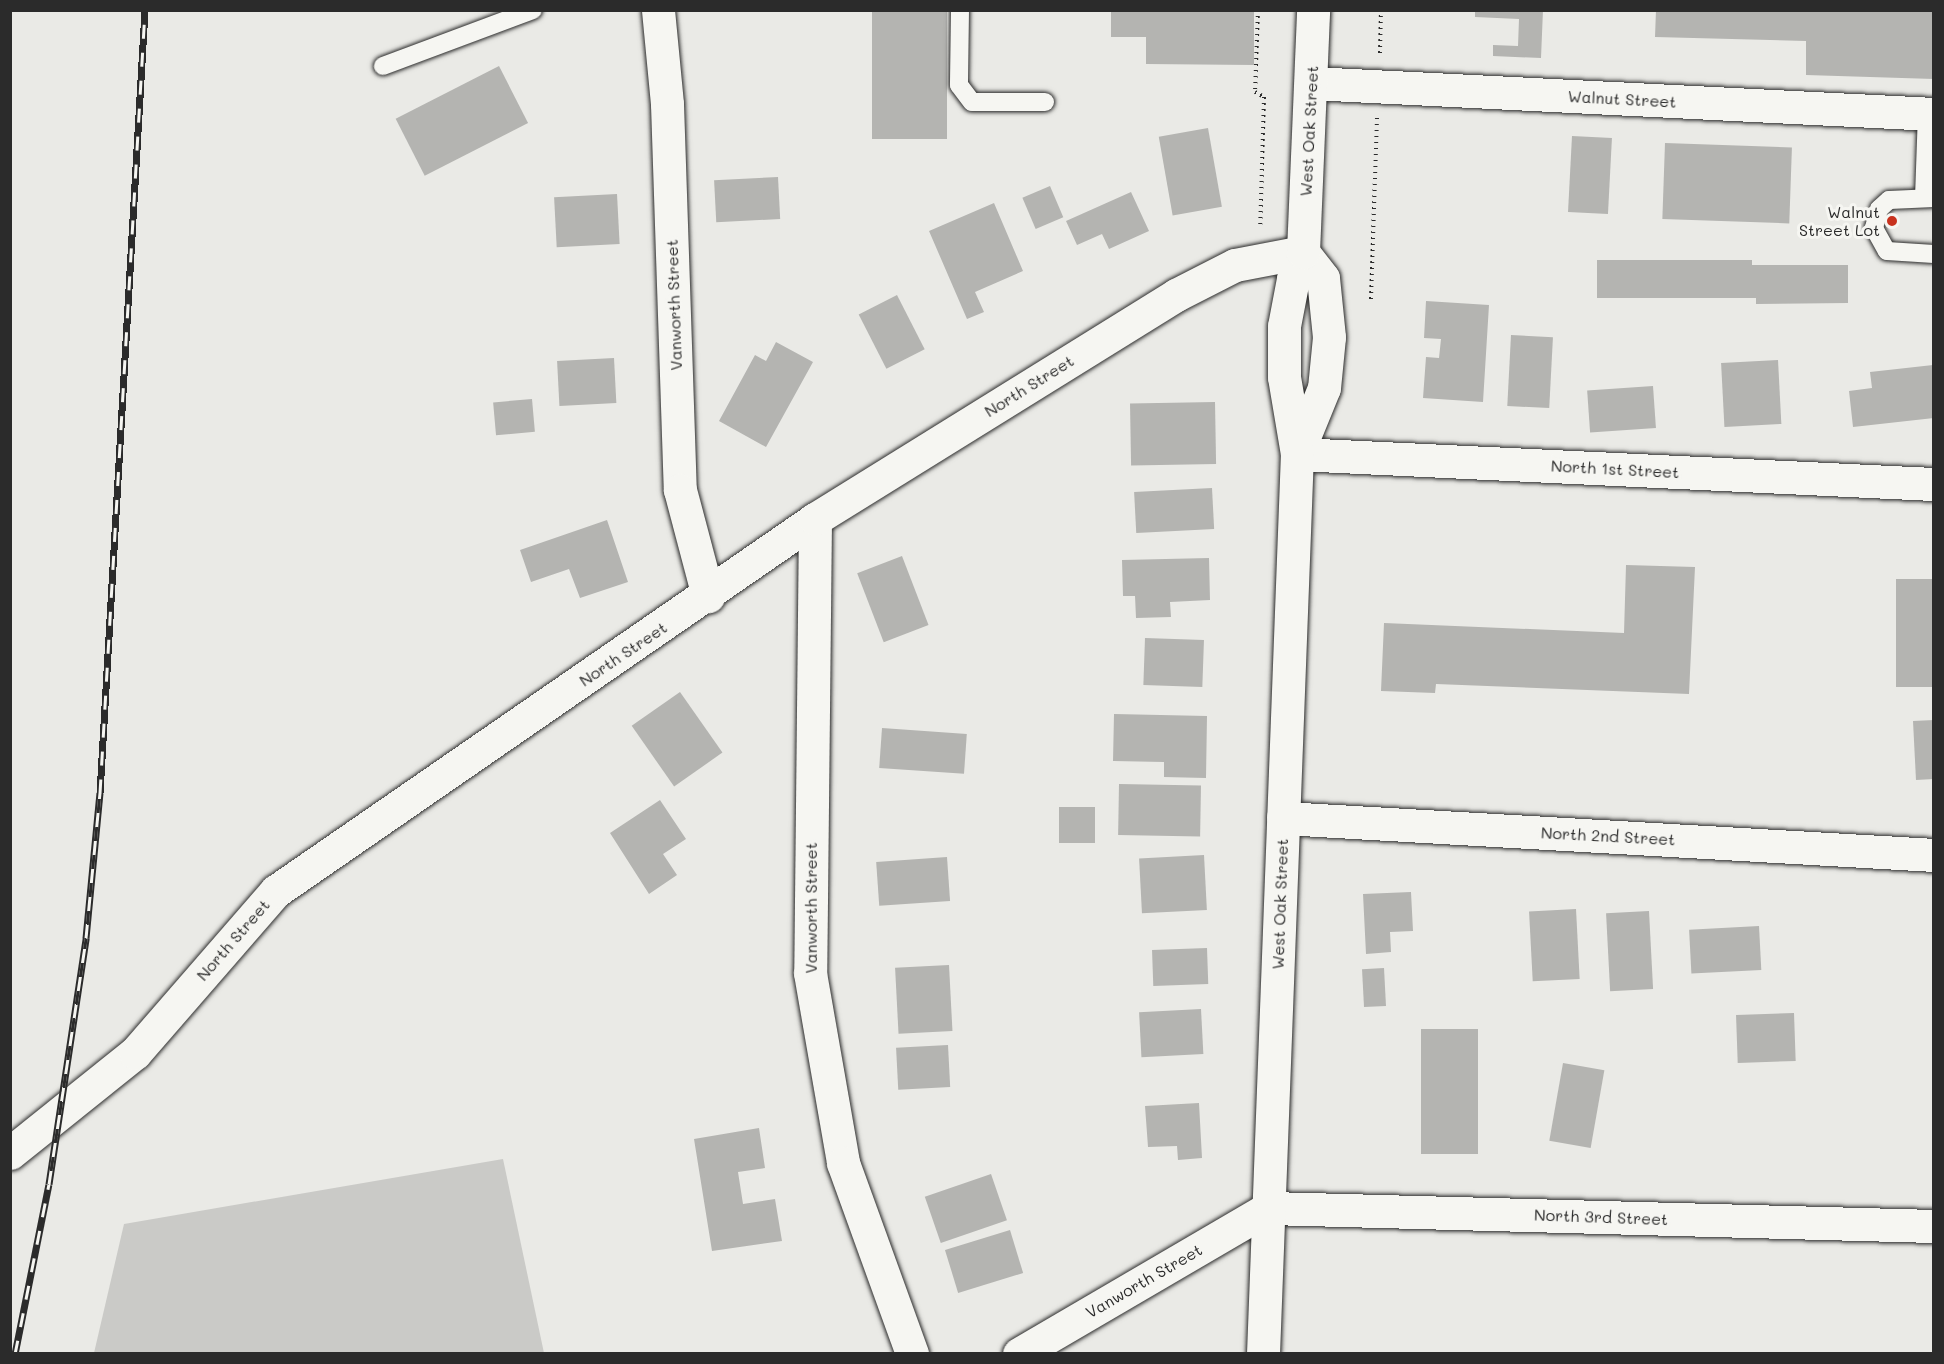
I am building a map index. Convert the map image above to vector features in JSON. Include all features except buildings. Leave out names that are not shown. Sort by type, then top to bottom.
[{"type":"street","name":"Vanworth Street","points":[[658,10],[667,104],[680,490],[708,596]]},
{"type":"street","name":"West Oak Street","points":[[1263,1353],[1297,454],[1284,377],[1284,326],[1303,252],[1313,10]]},
{"type":"street","name":"Walnut Street","points":[[1311,83],[1930,114]]},
{"type":"street","name":"North Street","points":[[10,1153],[135,1053],[276,891],[708,596],[815,519],[1176,295],[1235,265],[1303,252]]},
{"type":"street","name":"West Oak Street","points":[[1297,454],[1324,388],[1329,337],[1323,278],[1303,252]]},
{"type":"street","name":"North 1st Street","points":[[1297,454],[1934,484]]},
{"type":"street","name":"Vanworth Street","points":[[815,519],[810,973],[843,1163],[912,1353]]},
{"type":"street","name":"North 2nd Street","points":[[1283,818],[1934,855]]},
{"type":"street","name":"Vanworth Street","points":[[1019,1353],[1269,1208]]},
{"type":"street","name":"North 3rd Street","points":[[1269,1208],[1934,1226]]},
{"type":"lane","points":[[383,66],[533,10]]},
{"type":"lane","points":[[960,10],[959,84],[972,102],[1045,102]]},
{"type":"lane","points":[[1930,114],[1929,198],[1889,200],[1879,210],[1874,228],[1887,250],[1934,254]]},
{"type":"path","points":[[1258,10],[1255,92],[1264,97],[1260,235]]},
{"type":"path","points":[[1371,300],[1381,10]]},
{"type":"shaded area","points":[[503,1159],[544,1353],[94,1353],[124,1224]]},
{"type":"railway","points":[[15,1354],[49,1184],[86,938],[100,793],[145,10]]},
{"type":"place","name":"Walnut Street Lot","points":[[1892,221]]}]
